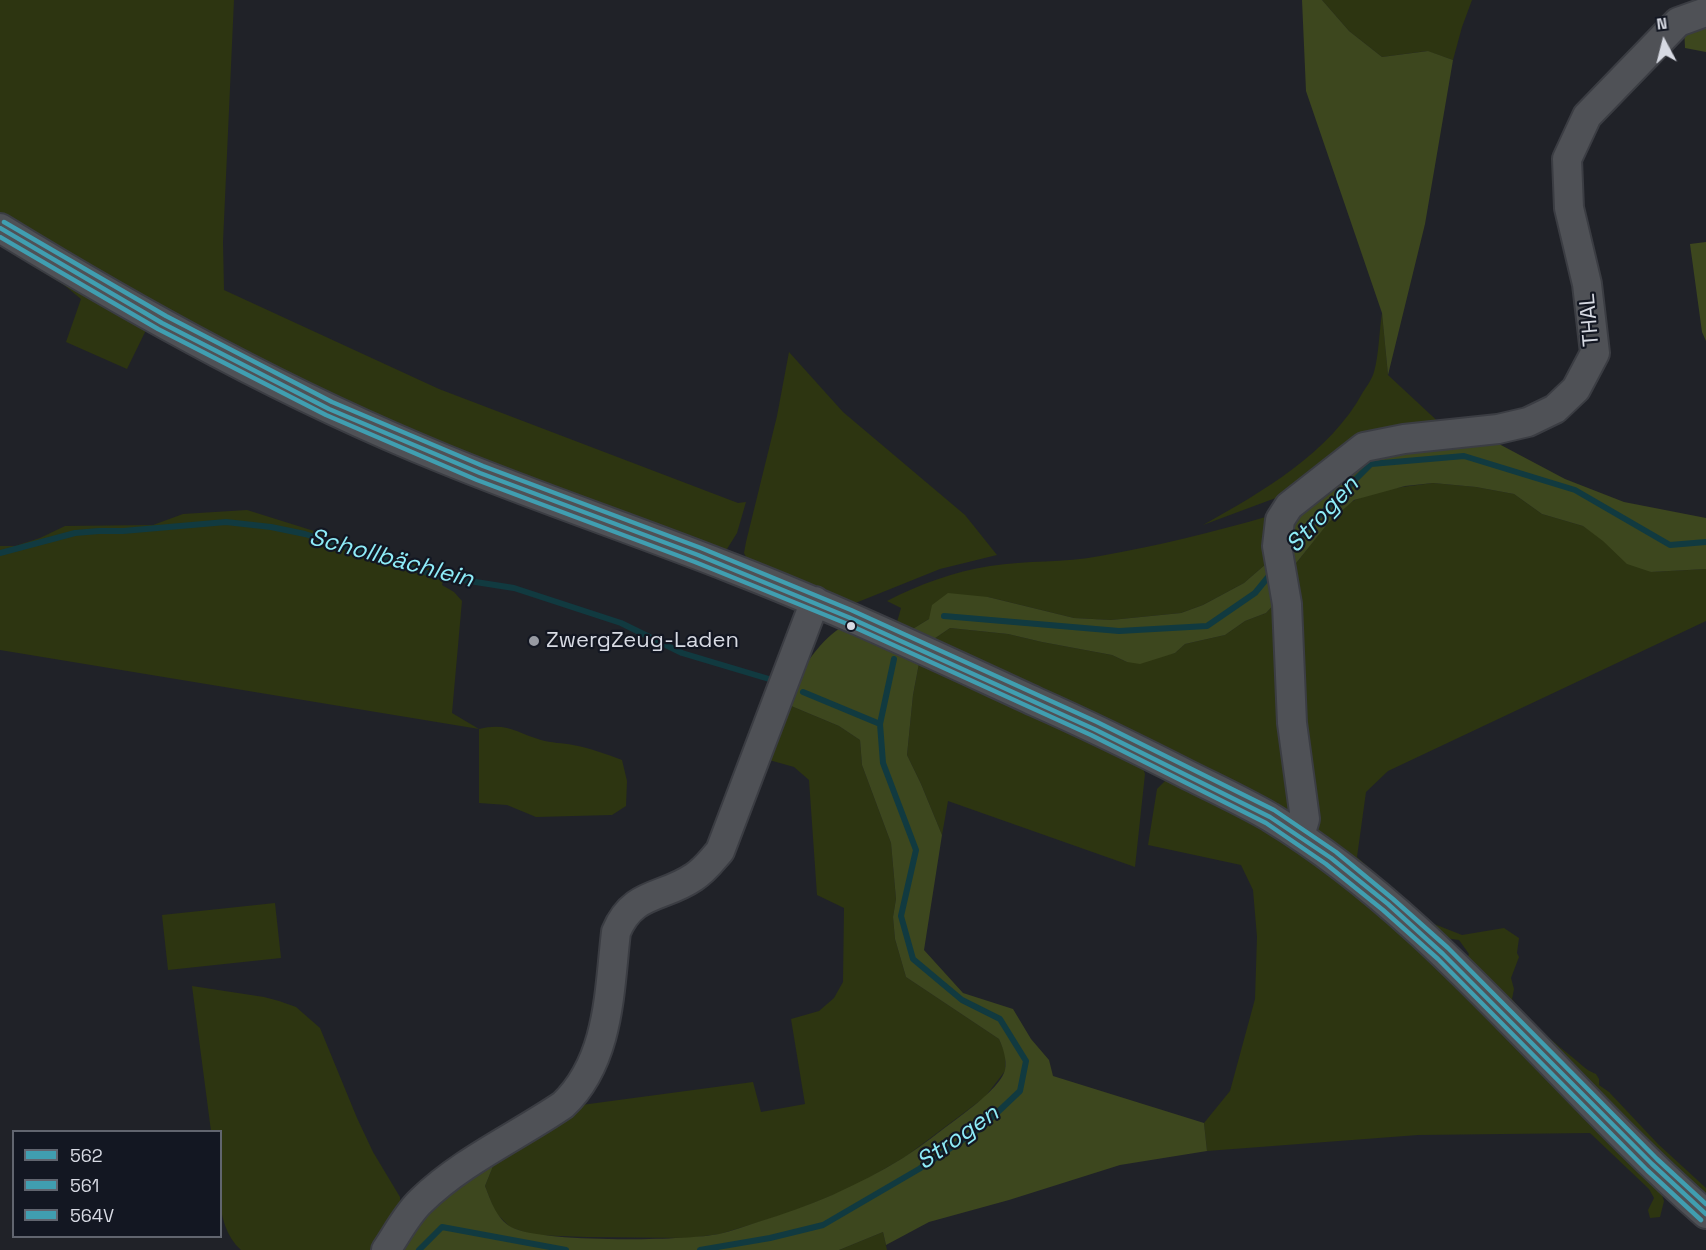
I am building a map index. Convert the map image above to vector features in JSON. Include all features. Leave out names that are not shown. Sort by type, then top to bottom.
[{"type":"street","name":"THAL","points":[[1300,836],[1305,819],[1292,723],[1287,604],[1277,546],[1280,520],[1289,506],[1364,447],[1404,439],[1498,429],[1528,422],[1555,409],[1576,389],[1595,353],[1587,284],[1569,208],[1567,159],[1587,116],[1678,22],[1703,13]]},
{"type":"street","points":[[9,233],[154,319],[320,405],[441,458],[734,569],[884,632],[1073,718],[1264,813],[1300,836],[1346,871],[1443,953],[1623,1135],[1706,1214]]},
{"type":"street","points":[[386,1250],[419,1202],[443,1181],[563,1105],[584,1081],[603,1036],[616,932],[620,922],[626,912],[636,904],[694,878],[720,850],[814,602]]},
{"type":"green space","points":[[0,0],[234,0],[223,242],[224,290],[439,389],[738,503],[746,502],[737,533],[725,552],[502,472],[287,378],[0,219]]},
{"type":"green space","points":[[1302,0],[1322,0],[1349,31],[1382,57],[1428,51],[1453,60],[1425,224],[1388,375],[1382,313],[1306,91]]},
{"type":"green space","points":[[1322,0],[1472,0],[1453,60],[1427,51],[1382,57],[1349,31]]},
{"type":"green space","points":[[1706,18],[1706,52],[1685,48],[1684,25]]},
{"type":"green space","points":[[0,240],[148,326],[127,369],[66,342],[81,299],[64,285],[0,246]]},
{"type":"green space","points":[[1706,242],[1706,341],[1702,332],[1690,244]]},
{"type":"green space","points":[[1382,313],[1388,375],[1445,428],[1281,496],[1203,525],[1293,469],[1332,434],[1349,414],[1373,375]]},
{"type":"green space","points":[[789,352],[843,412],[965,515],[997,555],[940,569],[853,604],[748,561],[744,553],[746,542],[777,416]]},
{"type":"green space","points":[[1460,442],[1499,444],[1565,479],[1624,502],[1706,518],[1706,569],[1651,572],[1627,564],[1583,526],[1542,514],[1514,494],[1476,487],[1433,483],[1405,486],[1354,500],[1329,522],[1289,572],[1291,516],[1361,460]]},
{"type":"green space","points":[[1433,483],[1476,487],[1514,494],[1542,514],[1583,526],[1651,572],[1706,569],[1706,621],[1388,771],[1366,792],[1357,857],[1429,922],[1462,935],[1504,928],[1519,938],[1517,953],[1519,957],[1511,978],[1514,989],[1512,999],[1551,1039],[1586,1069],[1596,1074],[1599,1085],[1609,1092],[1658,1144],[1706,1188],[1706,1201],[1465,963],[1469,954],[1459,940],[1438,937],[1313,832],[1289,572],[1329,522],[1346,505],[1364,496]]},
{"type":"green space","points":[[247,510],[445,572],[442,585],[454,592],[462,601],[452,713],[479,729],[0,650],[0,546],[15,546],[40,538],[65,526],[153,525],[183,514]]},
{"type":"green space","points":[[1269,516],[1274,557],[1244,583],[1203,605],[1181,613],[1111,620],[1074,618],[988,597],[929,619],[911,630],[897,622],[901,608],[887,601],[937,579],[976,569],[1004,564],[1100,556],[1143,548]]},
{"type":"green space","points":[[1274,557],[1283,595],[1266,613],[1245,621],[1225,635],[1185,644],[1175,653],[1140,664],[1127,662],[1112,655],[1008,634],[950,628],[931,641],[911,630],[929,619],[932,605],[948,593],[988,597],[1074,618],[1111,620],[1181,613],[1203,605],[1244,583]]},
{"type":"green space","points":[[1283,595],[1291,813],[1284,814],[931,641],[950,628],[1008,634],[1112,655],[1127,662],[1175,653],[1185,644],[1225,635],[1245,621],[1266,613]]},
{"type":"green space","points":[[843,626],[920,658],[913,695],[907,755],[942,835],[924,950],[963,993],[1013,1009],[1031,1039],[1049,1060],[1053,1076],[1204,1123],[1207,1151],[1120,1165],[929,1222],[886,1245],[883,1232],[839,1250],[395,1250],[413,1218],[498,1154],[485,1186],[498,1214],[511,1227],[551,1236],[612,1239],[675,1238],[724,1233],[814,1203],[886,1168],[958,1118],[998,1083],[1005,1070],[1004,1054],[999,1039],[906,977],[895,939],[893,917],[896,899],[891,843],[862,765],[860,740],[839,726],[784,703],[816,651]]},
{"type":"green space","points":[[920,658],[1143,768],[1145,774],[1135,867],[948,801],[942,835],[907,755],[913,695]]},
{"type":"green space","points":[[784,703],[839,726],[860,740],[862,765],[891,843],[896,899],[893,917],[895,939],[906,977],[999,1039],[1005,1053],[1005,1071],[985,1097],[905,1157],[855,1186],[789,1213],[720,1234],[689,1238],[533,1235],[510,1227],[495,1212],[485,1186],[498,1154],[574,1106],[753,1082],[761,1112],[805,1104],[791,1019],[819,1011],[834,998],[843,982],[844,908],[817,895],[809,780],[794,767],[762,758]]},
{"type":"green space","points":[[497,727],[511,729],[541,740],[586,748],[622,760],[627,781],[626,806],[612,815],[536,817],[507,805],[479,803],[479,729]]},
{"type":"green space","points":[[1171,780],[1294,847],[1416,941],[1660,1189],[1664,1201],[1660,1217],[1650,1218],[1648,1210],[1654,1198],[1649,1189],[1590,1133],[1418,1135],[1207,1151],[1204,1123],[1230,1091],[1255,999],[1257,937],[1253,890],[1241,865],[1148,845],[1157,789],[1165,781]]},
{"type":"green space","points":[[275,903],[281,958],[168,970],[162,915]]},
{"type":"green space","points":[[192,986],[264,997],[296,1007],[320,1028],[373,1152],[400,1197],[400,1208],[378,1250],[241,1250],[231,1239],[222,1214],[222,1130],[211,1130]]},
{"type":"green space","points":[[883,1232],[887,1250],[839,1250]]},
{"type":"waterway","name":"Strogen","points":[[1288,551],[1306,529],[1371,464],[1464,456],[1575,490],[1670,545],[1706,542]]},
{"type":"waterway","name":"Schollbächlein","points":[[0,553],[75,533],[226,522],[271,527],[305,534],[437,576],[514,588],[621,623],[682,653],[769,679]]},
{"type":"waterway","name":"Strogen","points":[[944,616],[1119,631],[1207,626],[1255,593],[1273,571]]},
{"type":"waterway","name":"Strogen","points":[[700,1250],[770,1238],[823,1225],[919,1169],[982,1127],[1020,1091],[1026,1061],[1000,1019],[962,1000],[913,959],[901,916],[916,850],[883,763],[880,724],[894,659]]},
{"type":"waterway","name":"Schollbächlein","points":[[803,692],[880,724]]},
{"type":"waterway","name":"Strogen","points":[[419,1250],[442,1227],[566,1250]]},
{"type":"transit line","name":"564V","points":[[4,222],[166,316],[332,402],[483,466],[701,548],[851,610],[1097,722],[1274,810],[1336,852],[1448,948],[1657,1159],[1706,1204]]},
{"type":"transit line","name":"562","points":[[0,228],[162,323],[329,409],[480,473],[698,555],[848,617],[1094,729],[1270,817],[1331,858],[1388,904],[1443,954],[1652,1164],[1706,1214]]},
{"type":"transit line","name":"561","points":[[0,237],[158,329],[326,415],[477,480],[695,562],[845,623],[1091,735],[1266,823],[1326,864],[1438,959],[1647,1170],[1701,1220]]},
{"type":"place","name":"ZwergZeug-Laden","points":[[534,641]]}]
